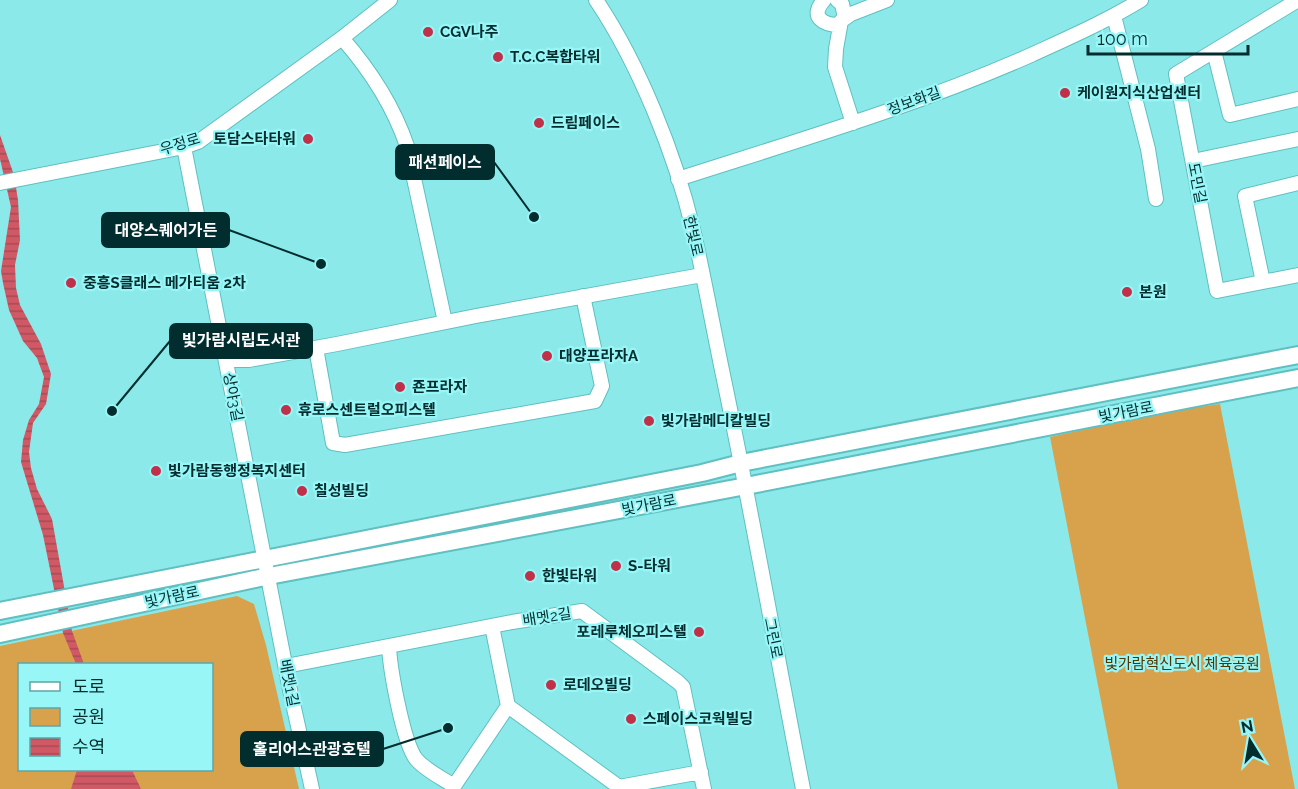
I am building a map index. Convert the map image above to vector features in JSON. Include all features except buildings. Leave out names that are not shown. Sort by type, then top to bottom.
[{"type":"main road","name":"빛가람로","points":[[0,610],[1298,355]]},
{"type":"main road","name":"빛가람로","points":[[0,634],[268,576],[746,486],[1298,378]]},
{"type":"street","name":"우정로","points":[[0,183],[184,147],[198,142],[342,38],[390,0]]},
{"type":"street","name":"한빛로","points":[[596,0],[637,74],[678,179],[692,228],[746,486]]},
{"type":"street","points":[[824,0],[817,13],[820,20],[829,25],[843,22],[887,0]]},
{"type":"street","points":[[837,0],[842,4],[843,22],[835,67],[853,123]]},
{"type":"street","name":"정보화길","points":[[678,179],[853,123],[980,78],[1081,33],[1141,0]]},
{"type":"street","name":"도민길","points":[[1298,0],[1176,74],[1217,291],[1298,275]]},
{"type":"street","points":[[1114,16],[1148,149],[1156,199]]},
{"type":"street","points":[[342,38],[380,87],[399,122],[415,182],[445,322]]},
{"type":"street","points":[[1215,51],[1230,116],[1298,99]]},
{"type":"street","points":[[1192,161],[1298,139]]},
{"type":"street","name":"상야3길","points":[[184,147],[268,576]]},
{"type":"street","points":[[1263,282],[1245,196],[1298,183]]},
{"type":"street","points":[[226,360],[249,360],[702,275]]},
{"type":"street","points":[[316,348],[333,443],[345,445],[595,401],[602,386],[583,296]]},
{"type":"street","name":"그린로","points":[[746,486],[803,789]]},
{"type":"street","name":"배멧1길","points":[[268,576],[312,789]]},
{"type":"street","name":"배멧2길","points":[[286,666],[582,611],[683,687],[704,789]]},
{"type":"street","points":[[492,626],[508,706],[618,788],[701,772]]},
{"type":"street","points":[[389,646],[390,666],[411,751],[422,765],[453,787],[508,706]]},
{"type":"green space","name":"빛가람혁신도시 체육공원","points":[[1220,404],[1295,789],[1118,789],[1050,437],[1164,412]]},
{"type":"green space","points":[[237,596],[254,604],[266,645],[299,789],[0,789],[0,646]]},
{"type":"water","points":[[0,135],[14,175],[18,200],[20,240],[15,265],[16,288],[20,305],[41,344],[51,374],[46,404],[33,423],[29,452],[31,468],[37,489],[52,519],[72,631],[84,663],[76,663],[63,633],[43,535],[21,462],[23,440],[29,420],[39,404],[44,377],[37,358],[23,341],[9,310],[3,283],[1,271],[11,207],[0,159]]},
{"type":"water","points":[[77,771],[132,771],[141,789],[71,789]]},
{"type":"place","name":"CGV나주","points":[[428,32]]},
{"type":"place","name":"T.C.C복합타워","points":[[498,57]]},
{"type":"place","name":"케이원지식산업센터","points":[[1065,93]]},
{"type":"place","name":"드림페이스","points":[[539,123]]},
{"type":"place","name":"토담스타타워","points":[[308,139]]},
{"type":"place","name":"패션페이스","points":[[534,217]]},
{"type":"place","name":"대양스퀘어가든","points":[[321,264]]},
{"type":"place","name":"중흥S클래스 메가티움 2차","points":[[71,283]]},
{"type":"place","name":"본원","points":[[1127,292]]},
{"type":"place","name":"대양프라자A","points":[[547,356]]},
{"type":"place","name":"죤프라자","points":[[400,387]]},
{"type":"place","name":"휴로스센트럴오피스텔","points":[[286,410]]},
{"type":"place","name":"빛가람시립도서관","points":[[112,411]]},
{"type":"place","name":"빛가람메디칼빌딩","points":[[649,421]]},
{"type":"place","name":"빛가람동행정복지센터","points":[[156,471]]},
{"type":"place","name":"칠성빌딩","points":[[302,491]]},
{"type":"place","name":"S-타워","points":[[616,566]]},
{"type":"place","name":"한빛타워","points":[[530,576]]},
{"type":"place","name":"포레루체오피스텔","points":[[699,632]]},
{"type":"place","name":"로데오빌딩","points":[[551,685]]},
{"type":"place","name":"스페이스코웍빌딩","points":[[631,719]]},
{"type":"place","name":"홀리어스관광호텔","points":[[448,728]]}]
